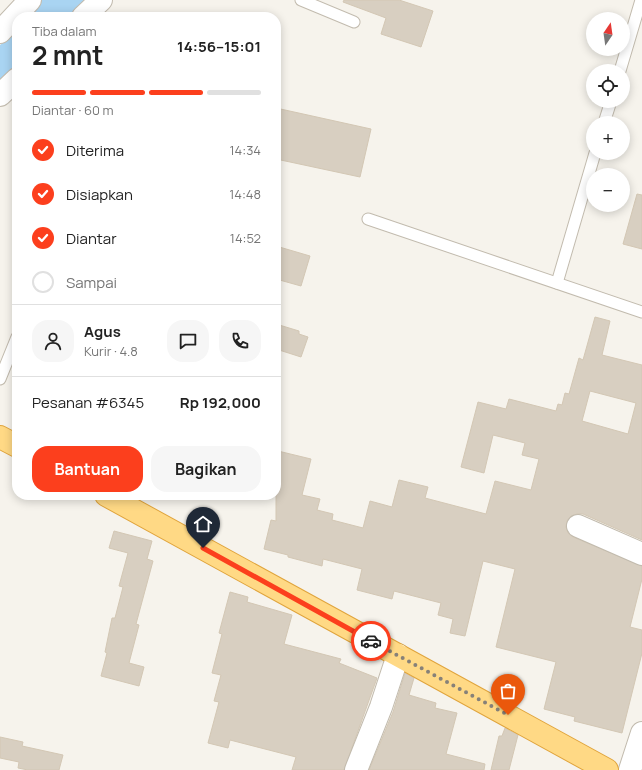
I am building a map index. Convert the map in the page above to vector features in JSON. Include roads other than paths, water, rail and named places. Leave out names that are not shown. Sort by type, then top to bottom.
[{"type":"highway","points":[[0,436],[12,443]]},
{"type":"highway","points":[[115,500],[605,769]]},
{"type":"street","points":[[19,12],[30,0]]},
{"type":"street","points":[[88,12],[101,0]]},
{"type":"street","points":[[0,32],[12,19]]},
{"type":"street","points":[[0,96],[12,84]]},
{"type":"street","points":[[578,526],[642,554]]},
{"type":"street","points":[[356,770],[381,707],[398,655]]},
{"type":"street","points":[[630,770],[642,733]]},
{"type":"lane","points":[[301,0],[354,22]]},
{"type":"lane","points":[[622,64],[641,0]]},
{"type":"lane","points":[[557,283],[593,160]]},
{"type":"lane","points":[[368,219],[642,312]]},
{"type":"lane","points":[[0,379],[12,349]]},
{"type":"waterway","points":[[55,12],[66,0]]},
{"type":"waterway","points":[[0,73],[12,60]]}]
